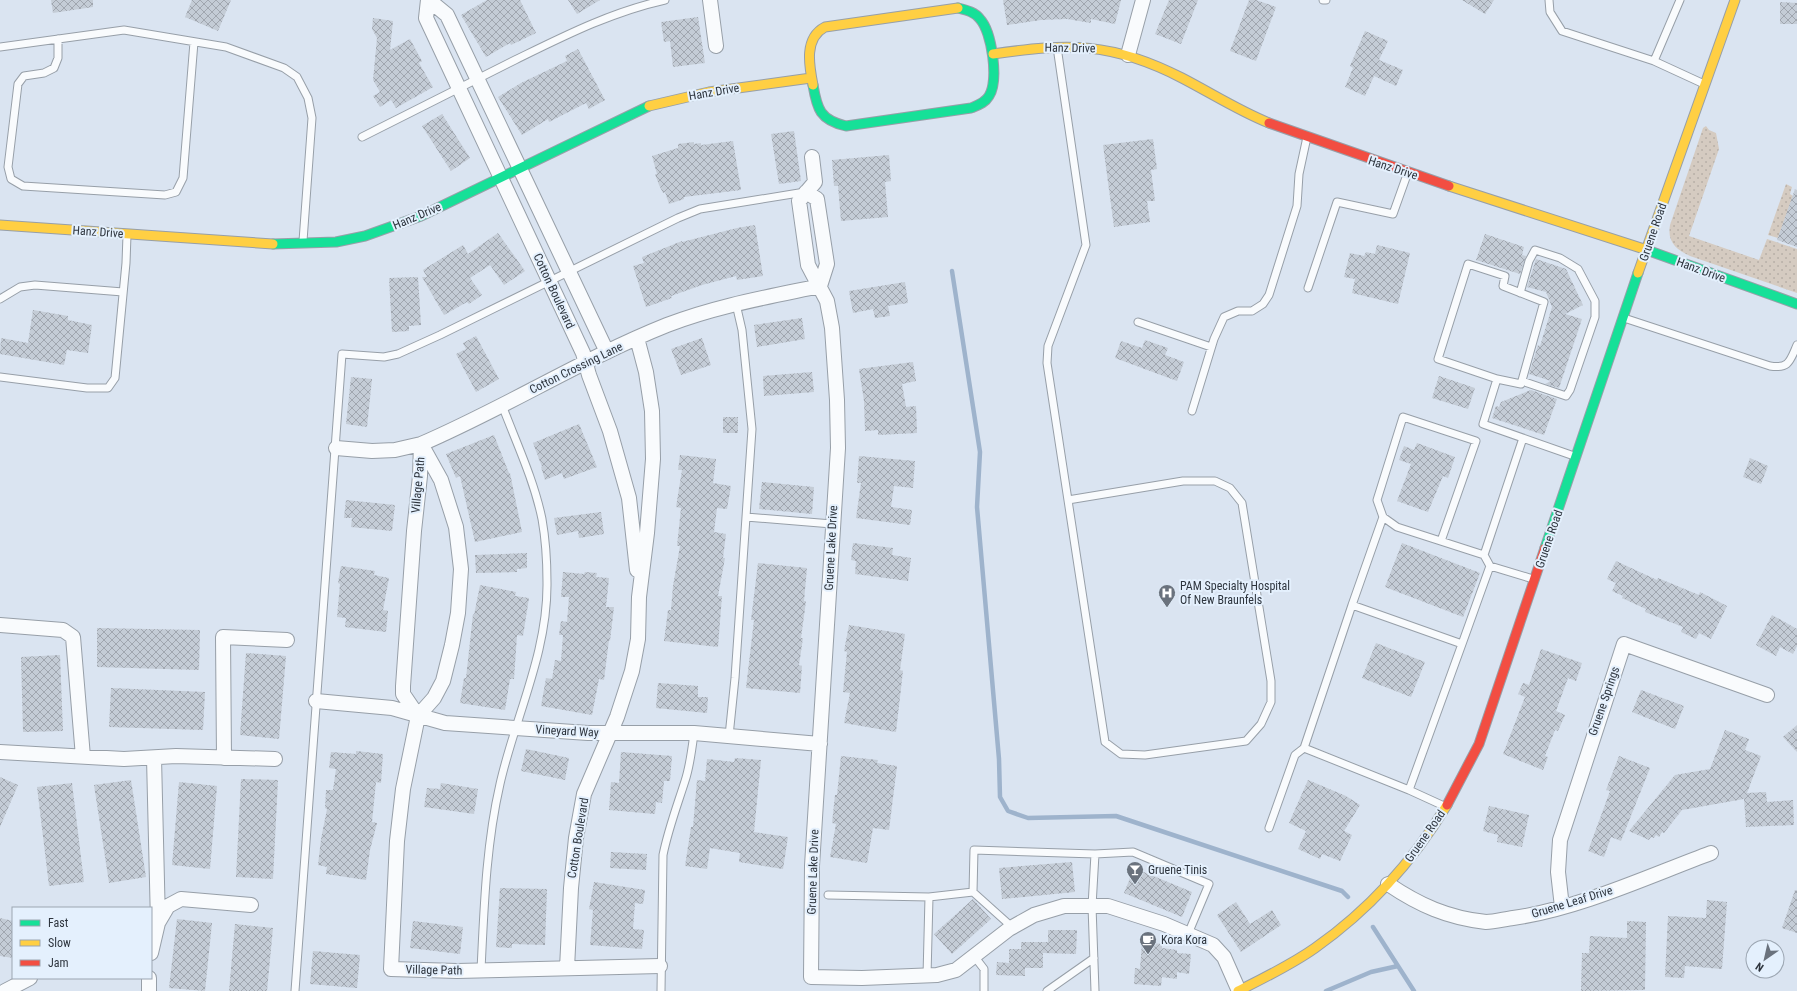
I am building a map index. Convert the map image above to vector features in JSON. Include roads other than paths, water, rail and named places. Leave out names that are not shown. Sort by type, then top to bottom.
[{"type":"street","name":"Cotton Boulevard","points":[[428,0],[447,15],[607,352]]},
{"type":"street","name":"Cotton Boulevard","points":[[428,0],[426,18],[583,353],[610,431],[629,498],[639,597]]},
{"type":"street","points":[[710,0],[716,46]]},
{"type":"street","points":[[1128,55],[1143,0]]},
{"type":"street","name":"Gruene Road","points":[[1239,991],[1315,948],[1342,927],[1388,884],[1408,862],[1446,807],[1480,744],[1646,250],[1704,84],[1736,0]]},
{"type":"street","points":[[958,8],[972,13],[983,21],[993,54],[994,70],[991,93],[982,104],[971,108],[846,126],[831,123],[820,111],[811,78],[810,44],[821,28],[950,9],[958,8]]},
{"type":"street","name":"Hanz Drive","points":[[993,54],[1041,47],[1084,46],[1128,55],[1156,64],[1180,75],[1257,118],[1308,137],[1408,172],[1646,250],[1797,304]]},
{"type":"street","name":"Hanz Drive","points":[[0,224],[263,244],[336,242],[365,236],[421,216],[649,106],[671,99],[765,83],[811,78]]},
{"type":"street","points":[[812,157],[815,182],[806,192],[817,199],[827,264],[820,286]]},
{"type":"street","name":"Cotton Crossing Lane","points":[[336,448],[372,451],[395,450],[421,444],[607,352],[699,313],[820,286]]},
{"type":"street","name":"Gruene Lake Drive","points":[[820,286],[827,301],[832,328],[837,400],[838,448],[832,524],[812,866],[811,977],[862,978],[937,976],[956,970],[1012,927],[1034,915],[1064,906],[1108,906],[1164,924],[1213,945],[1224,957],[1239,991]]},
{"type":"street","name":"Cotton Boulevard","points":[[567,968],[571,888],[576,838],[584,794],[617,717],[632,671],[638,639],[639,597],[647,533],[653,459],[652,411],[646,372],[637,338]]},
{"type":"street","name":"Village Path","points":[[418,716],[403,694],[403,686],[414,531],[420,476],[421,444]]},
{"type":"street","name":"Village Path","points":[[421,444],[441,480],[456,527],[461,568],[458,614],[443,681],[434,698],[418,716],[403,788],[397,841],[391,969],[480,970],[660,966]]},
{"type":"street","points":[[0,625],[63,630],[73,637],[83,757]]},
{"type":"street","points":[[224,758],[223,637],[287,640]]},
{"type":"street","name":"Gruene Springs","points":[[1562,907],[1558,872],[1560,840],[1624,644],[1767,695]]},
{"type":"street","name":"Vineyard Way","points":[[316,701],[392,708],[446,723],[588,733],[694,733],[820,744]]},
{"type":"street","points":[[0,752],[124,760],[176,756],[275,759]]},
{"type":"street","points":[[152,943],[154,922],[154,758]]},
{"type":"street","name":"Gruene Leaf Drive","points":[[1388,884],[1410,898],[1441,913],[1487,922],[1536,915],[1562,907],[1711,853]]},
{"type":"street","points":[[154,922],[168,906],[182,899],[251,905]]},
{"type":"street","points":[[5,991],[28,979]]},
{"type":"street","points":[[148,991],[149,979]]},
{"type":"lane","points":[[362,137],[477,79],[605,18],[641,5],[665,0]]},
{"type":"lane","points":[[1548,0],[1550,12],[1562,31],[1654,61],[1704,84]]},
{"type":"lane","points":[[1654,61],[1680,0]]},
{"type":"lane","points":[[0,47],[124,30],[226,47],[284,68],[297,77],[308,98],[312,118],[303,243]]},
{"type":"lane","points":[[58,39],[58,58],[54,68],[44,73],[24,76],[18,84],[8,167],[10,179],[23,186],[165,195],[176,192],[183,178],[194,42]]},
{"type":"lane","points":[[1057,47],[1086,245],[1048,346],[1047,363],[1105,742],[1121,754],[1145,755],[1246,741],[1261,724],[1271,702],[1271,681],[1242,503],[1230,488],[1215,481],[1184,481],[1068,500]]},
{"type":"lane","points":[[1192,411],[1211,347],[1224,317],[1238,311],[1252,311],[1263,304],[1269,295],[1297,206],[1299,174],[1308,137]]},
{"type":"lane","points":[[1308,288],[1337,202],[1393,214],[1408,172]]},
{"type":"lane","points":[[295,991],[342,354],[384,357],[398,354],[440,335],[678,218],[700,209],[806,192]]},
{"type":"lane","points":[[0,377],[87,388],[108,388],[115,378],[127,234]]},
{"type":"lane","points":[[1520,293],[1529,261],[1535,250],[1560,258],[1578,269],[1595,301],[1595,317],[1570,390],[1566,396],[1522,381]]},
{"type":"lane","points":[[1468,264],[1505,276],[1503,286],[1520,293],[1544,302],[1521,384],[1497,379],[1438,359],[1468,264]]},
{"type":"lane","points":[[0,299],[20,287],[35,285],[123,292]]},
{"type":"lane","points":[[729,736],[735,678],[752,429],[742,330],[736,304]]},
{"type":"lane","points":[[1623,317],[1780,368],[1785,366],[1790,360],[1797,345]]},
{"type":"lane","points":[[1138,322],[1211,347]]},
{"type":"lane","points":[[1497,379],[1483,424],[1576,457]]},
{"type":"lane","points":[[480,970],[491,824],[515,728],[526,698],[538,656],[544,619],[547,582],[542,520],[533,487],[502,405]]},
{"type":"lane","points":[[1442,541],[1476,442],[1403,418],[1377,500],[1383,517],[1397,527],[1484,555],[1490,566],[1535,580]]},
{"type":"lane","points":[[1484,555],[1523,438]]},
{"type":"lane","points":[[746,517],[832,524]]},
{"type":"lane","points":[[1270,828],[1295,755],[1304,748],[1383,517]]},
{"type":"lane","points":[[1409,790],[1490,566]]},
{"type":"lane","points":[[1352,605],[1462,644]]},
{"type":"lane","points":[[661,991],[661,873],[663,855],[666,835],[691,760],[694,733]]},
{"type":"lane","points":[[1304,748],[1409,790],[1446,807]]},
{"type":"lane","points":[[973,892],[974,850],[1094,854],[1133,852],[1209,884],[1188,934]]},
{"type":"lane","points":[[1094,854],[1092,906],[1095,991]]},
{"type":"lane","points":[[828,895],[929,897],[973,892],[1012,927]]},
{"type":"lane","points":[[927,976],[929,897]]},
{"type":"lane","points":[[974,956],[984,969],[984,991]]},
{"type":"lane","points":[[1047,991],[1094,958]]},
{"type":"waterway","points":[[952,271],[980,452],[977,507],[999,759],[1000,797],[1008,811],[1028,818],[1116,816],[1342,891],[1348,897]]},
{"type":"waterway","points":[[1373,927],[1414,991]]},
{"type":"waterway","points":[[1326,991],[1371,972],[1398,966]]},
{"type":"place","name":"PAM Specialty Hospital Of New Braunfels","points":[[1167,608]]},
{"type":"place","name":"Gruene Tinis","points":[[1135,885]]},
{"type":"place","name":"Kora Kora","points":[[1148,955]]}]
